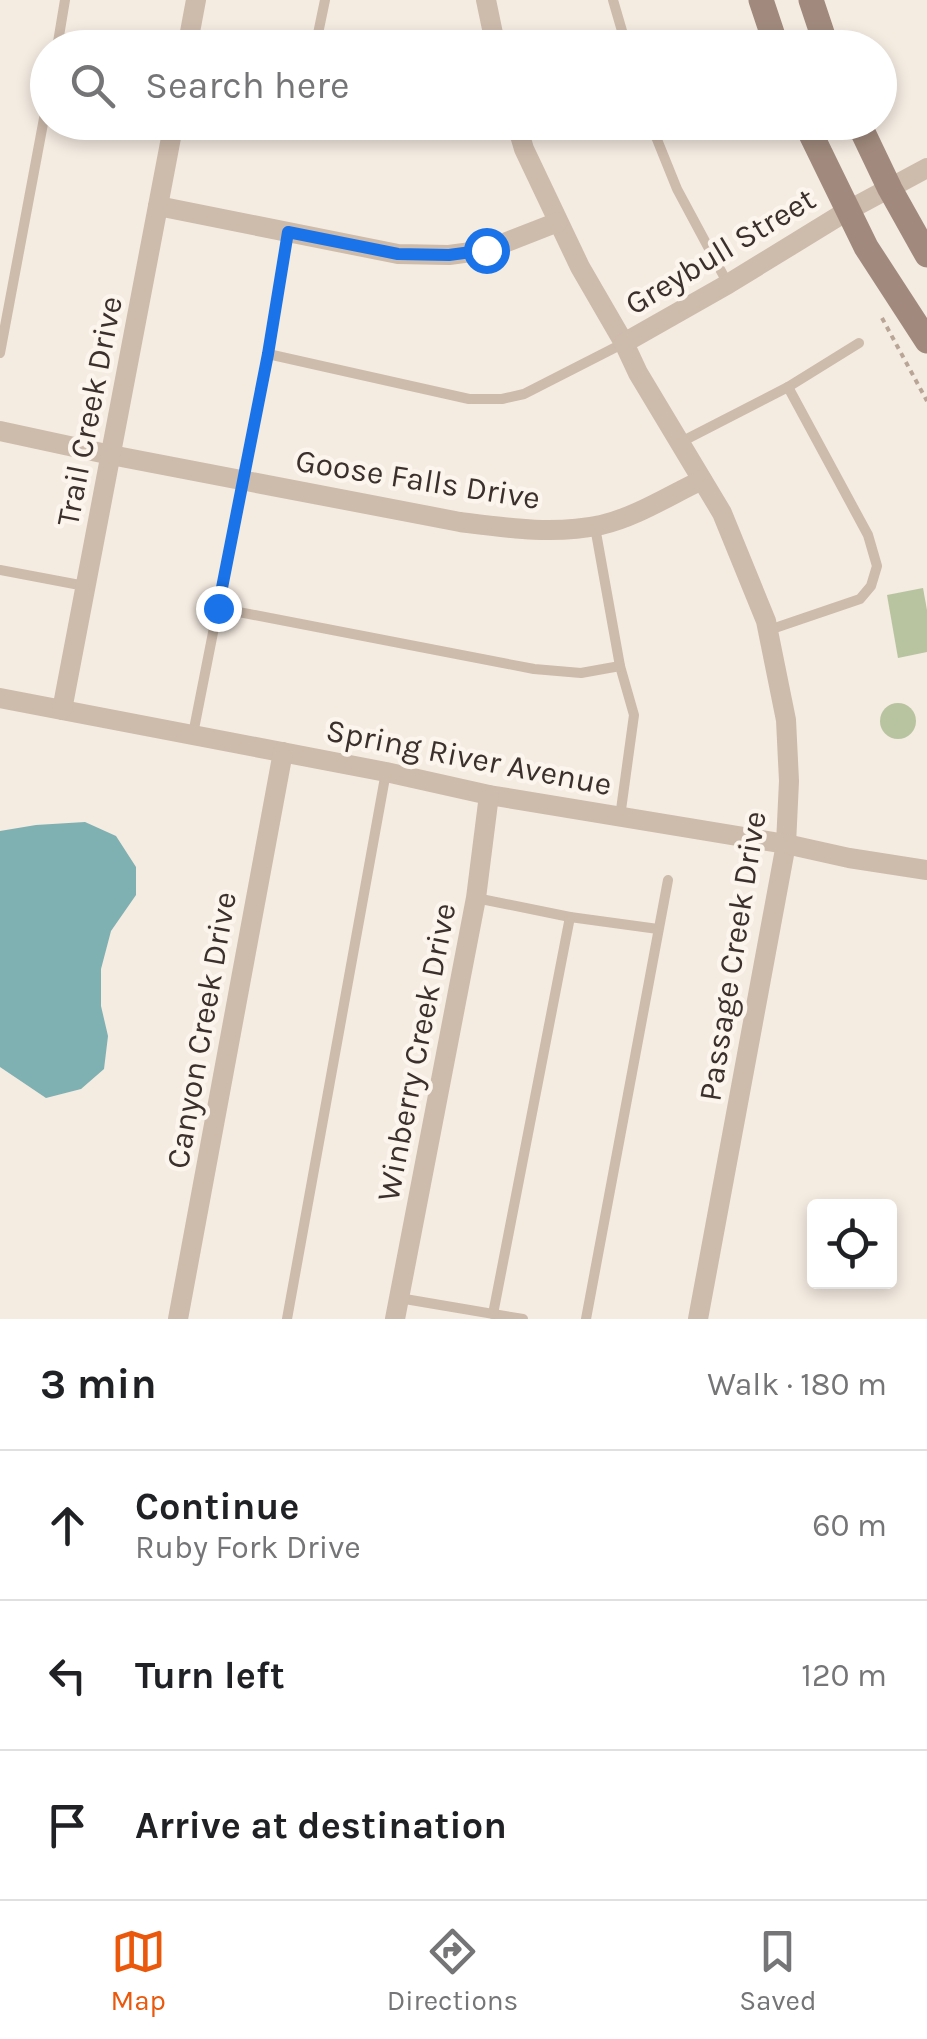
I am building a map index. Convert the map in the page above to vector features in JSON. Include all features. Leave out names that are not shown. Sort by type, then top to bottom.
[{"type":"main road","points":[[761,0],[771,30]]},
{"type":"main road","points":[[812,0],[821,30]]},
{"type":"main road","points":[[813,140],[866,246],[927,341]]},
{"type":"main road","points":[[867,140],[927,255]]},
{"type":"street","points":[[190,30],[196,0]]},
{"type":"street","points":[[486,0],[492,30]]},
{"type":"street","name":"Trail Creek Drive","points":[[62,710],[171,140]]},
{"type":"street","name":"Passage Creek Drive","points":[[522,140],[580,268],[722,513],[766,621],[786,720],[786,844],[698,1319]]},
{"type":"street","name":"Greybull Street","points":[[624,344],[927,168]]},
{"type":"street","points":[[158,206],[398,254],[449,255],[486,250],[558,222]]},
{"type":"street","name":"Goose Falls Drive","points":[[0,431],[460,522],[516,529],[559,530],[604,524],[702,480]]},
{"type":"street","name":"Spring River Avenue","points":[[0,698],[489,795],[927,870]]},
{"type":"street","name":"Canyon Creek Drive","points":[[178,1319],[283,752]]},
{"type":"street","name":"Winberry Creek Drive","points":[[397,1309],[476,898],[489,795]]},
{"type":"lane","points":[[60,30],[66,0]]},
{"type":"lane","points":[[319,30],[326,0]]},
{"type":"lane","points":[[613,0],[622,30]]},
{"type":"lane","points":[[0,353],[40,140]]},
{"type":"lane","points":[[657,140],[677,189],[728,284]]},
{"type":"lane","points":[[192,734],[268,354],[288,232]]},
{"type":"lane","points":[[681,442],[788,387],[859,343]]},
{"type":"lane","points":[[268,354],[469,399],[524,394],[624,344]]},
{"type":"lane","points":[[768,630],[860,599],[871,586],[877,566],[868,535],[788,387]]},
{"type":"lane","points":[[595,526],[620,666],[634,715],[620,817]]},
{"type":"lane","points":[[0,570],[86,586]]},
{"type":"lane","points":[[218,608],[534,669],[581,674],[620,666]]},
{"type":"lane","points":[[287,1319],[386,772]]},
{"type":"lane","points":[[586,1319],[668,880]]},
{"type":"lane","points":[[476,898],[658,930]]},
{"type":"lane","points":[[493,1314],[570,917]]},
{"type":"lane","points":[[397,1309],[523,1319]]},
{"type":"green space","points":[[923,588],[927,652],[898,658],[887,595]]},
{"type":"green space","points":[[898,703],[911,708],[916,721],[911,734],[898,739],[885,734],[880,721],[885,708]]},
{"type":"water","points":[[85,822],[116,836],[136,867],[136,895],[111,931],[101,969],[101,1006],[108,1036],[104,1069],[81,1089],[46,1098],[0,1067],[0,831]]},
{"type":"route","points":[[218,608],[288,232],[398,254],[449,255],[486,250]]}]
